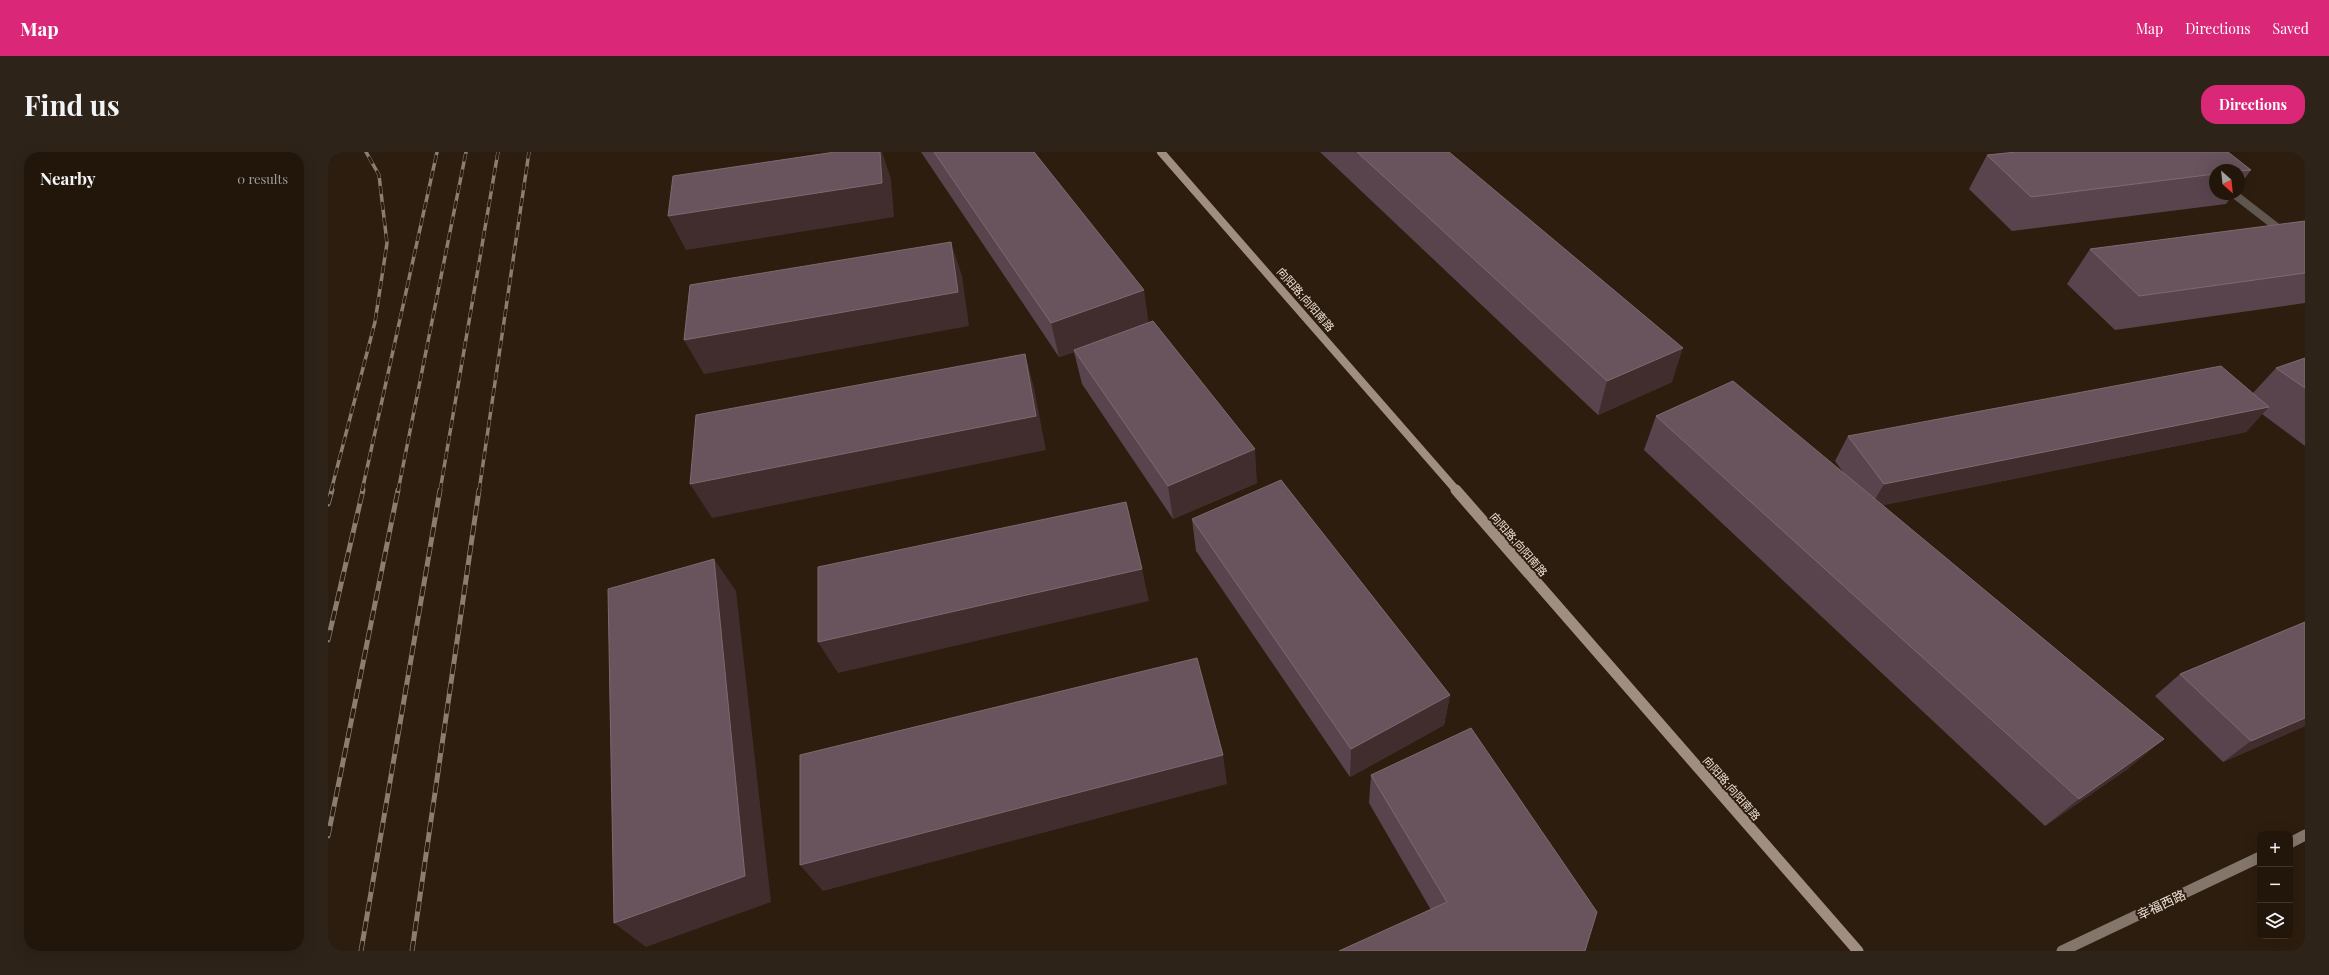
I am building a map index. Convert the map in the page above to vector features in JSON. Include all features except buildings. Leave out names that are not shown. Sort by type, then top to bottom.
[{"type":"main road","name":"向阳路;向阳南路","points":[[1161,152],[1858,951]]},
{"type":"main road","points":[[2293,842],[2305,836]]},
{"type":"main road","name":"幸福西路","points":[[2062,951],[2257,858]]},
{"type":"street","points":[[2242,200],[2305,249]]},
{"type":"railway","points":[[331,491],[375,322],[387,243],[379,175],[366,152]]},
{"type":"railway","points":[[362,491],[437,152]]},
{"type":"railway","points":[[398,491],[466,152]]},
{"type":"railway","points":[[440,491],[498,152]]},
{"type":"railway","points":[[479,491],[529,152]]},
{"type":"railway","points":[[328,504],[332,490]]},
{"type":"railway","points":[[328,640],[363,490]]},
{"type":"railway","points":[[328,836],[398,490]]},
{"type":"railway","points":[[361,951],[440,490]]},
{"type":"railway","points":[[412,951],[479,490]]}]
